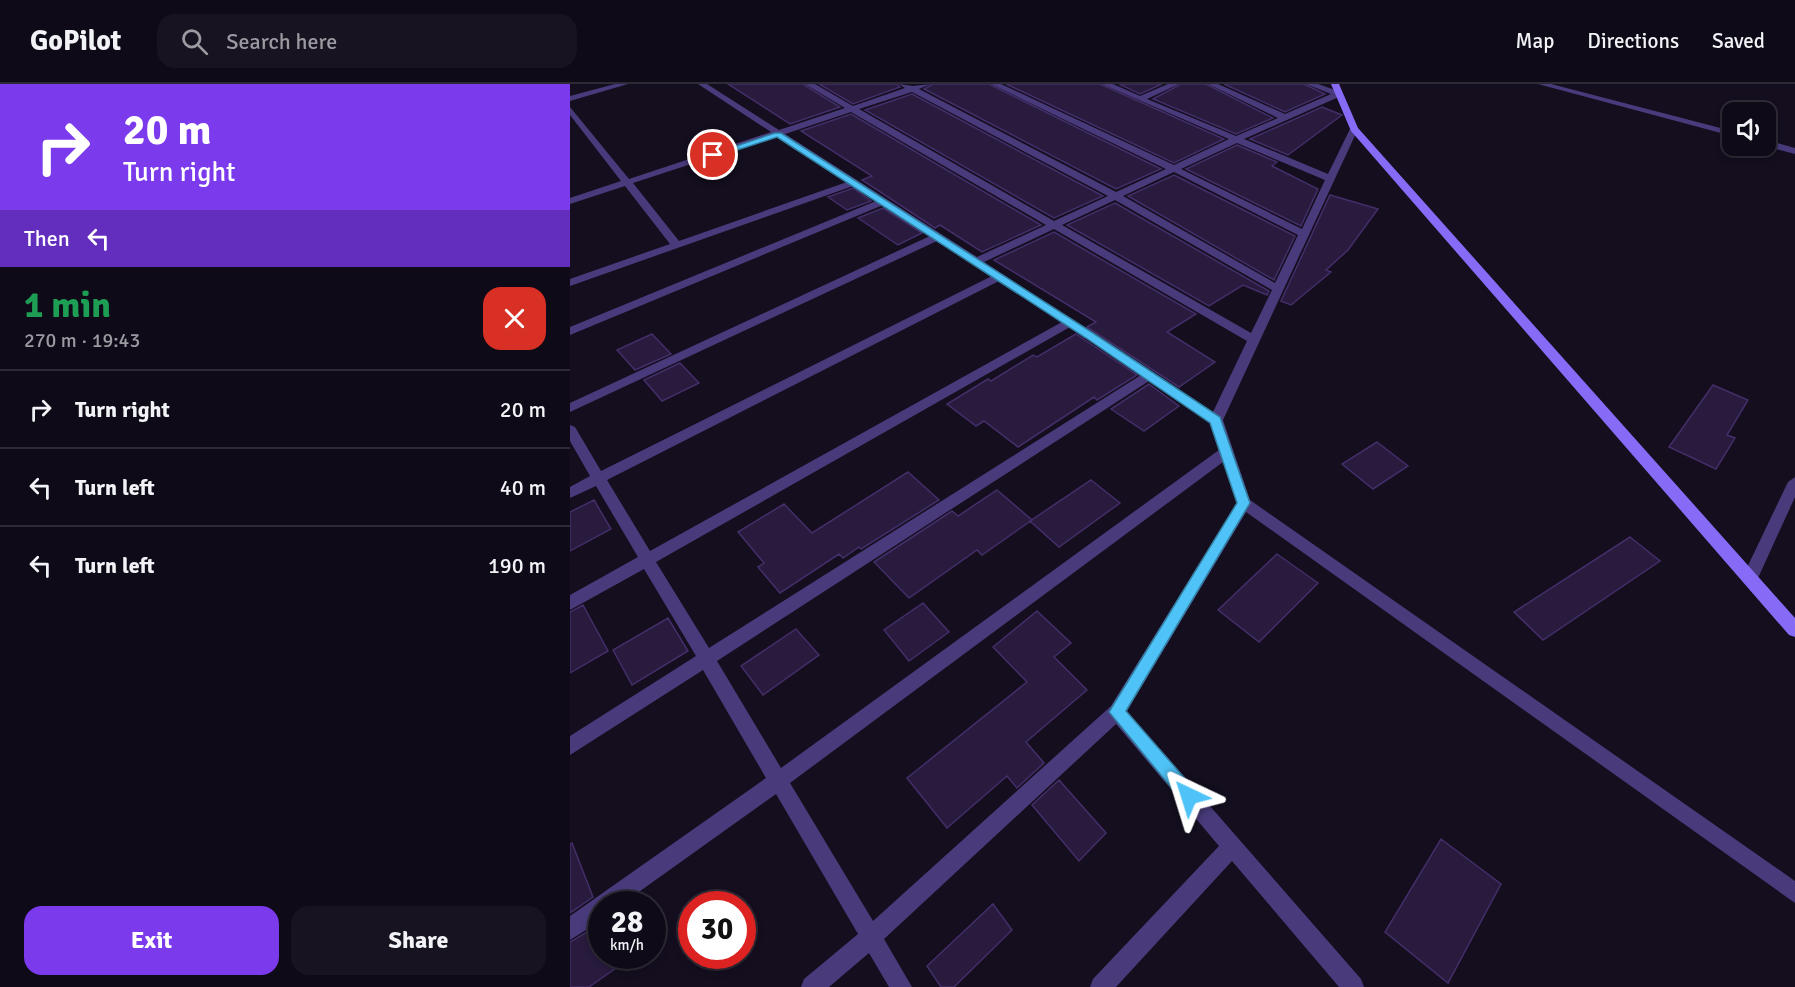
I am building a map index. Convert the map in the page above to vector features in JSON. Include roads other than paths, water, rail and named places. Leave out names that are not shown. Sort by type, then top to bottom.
[{"type":"main road","points":[[1337,89],[1354,129],[1795,630]]},
{"type":"street","points":[[570,99],[624,84]]},
{"type":"street","points":[[702,84],[1070,322],[1216,420],[1225,453],[1244,503],[1795,893]]},
{"type":"street","points":[[809,84],[1254,340]]},
{"type":"street","points":[[570,201],[778,135],[854,109],[908,86],[927,84]]},
{"type":"street","points":[[995,84],[1174,168],[1304,234]]},
{"type":"street","points":[[1106,84],[1331,179]]},
{"type":"street","points":[[1140,99],[1175,84]]},
{"type":"street","points":[[1212,84],[1284,117]]},
{"type":"street","points":[[1310,84],[1337,89]]},
{"type":"street","points":[[1542,84],[1722,131]]},
{"type":"street","points":[[908,86],[1115,196],[1278,289]]},
{"type":"street","points":[[975,262],[1284,117],[1337,89]]},
{"type":"street","points":[[570,109],[677,246]]},
{"type":"street","points":[[1216,420],[1354,129]]},
{"type":"street","points":[[1776,146],[1795,151]]},
{"type":"street","points":[[570,283],[852,183]]},
{"type":"street","points":[[570,331],[882,202]]},
{"type":"street","points":[[570,408],[937,237]]},
{"type":"street","points":[[570,493],[999,277]]},
{"type":"street","points":[[570,603],[1070,322]]},
{"type":"street","points":[[570,746],[1150,375]]},
{"type":"street","points":[[570,430],[901,987]]},
{"type":"street","points":[[624,891],[778,781],[1225,453]]},
{"type":"street","points":[[1750,578],[1795,482]]},
{"type":"street","points":[[812,987],[871,937],[1117,712],[1244,503]]},
{"type":"street","points":[[1117,712],[1353,987]]},
{"type":"street","points":[[1101,987],[1232,846]]},
{"type":"street","points":[[570,929],[588,916]]}]
